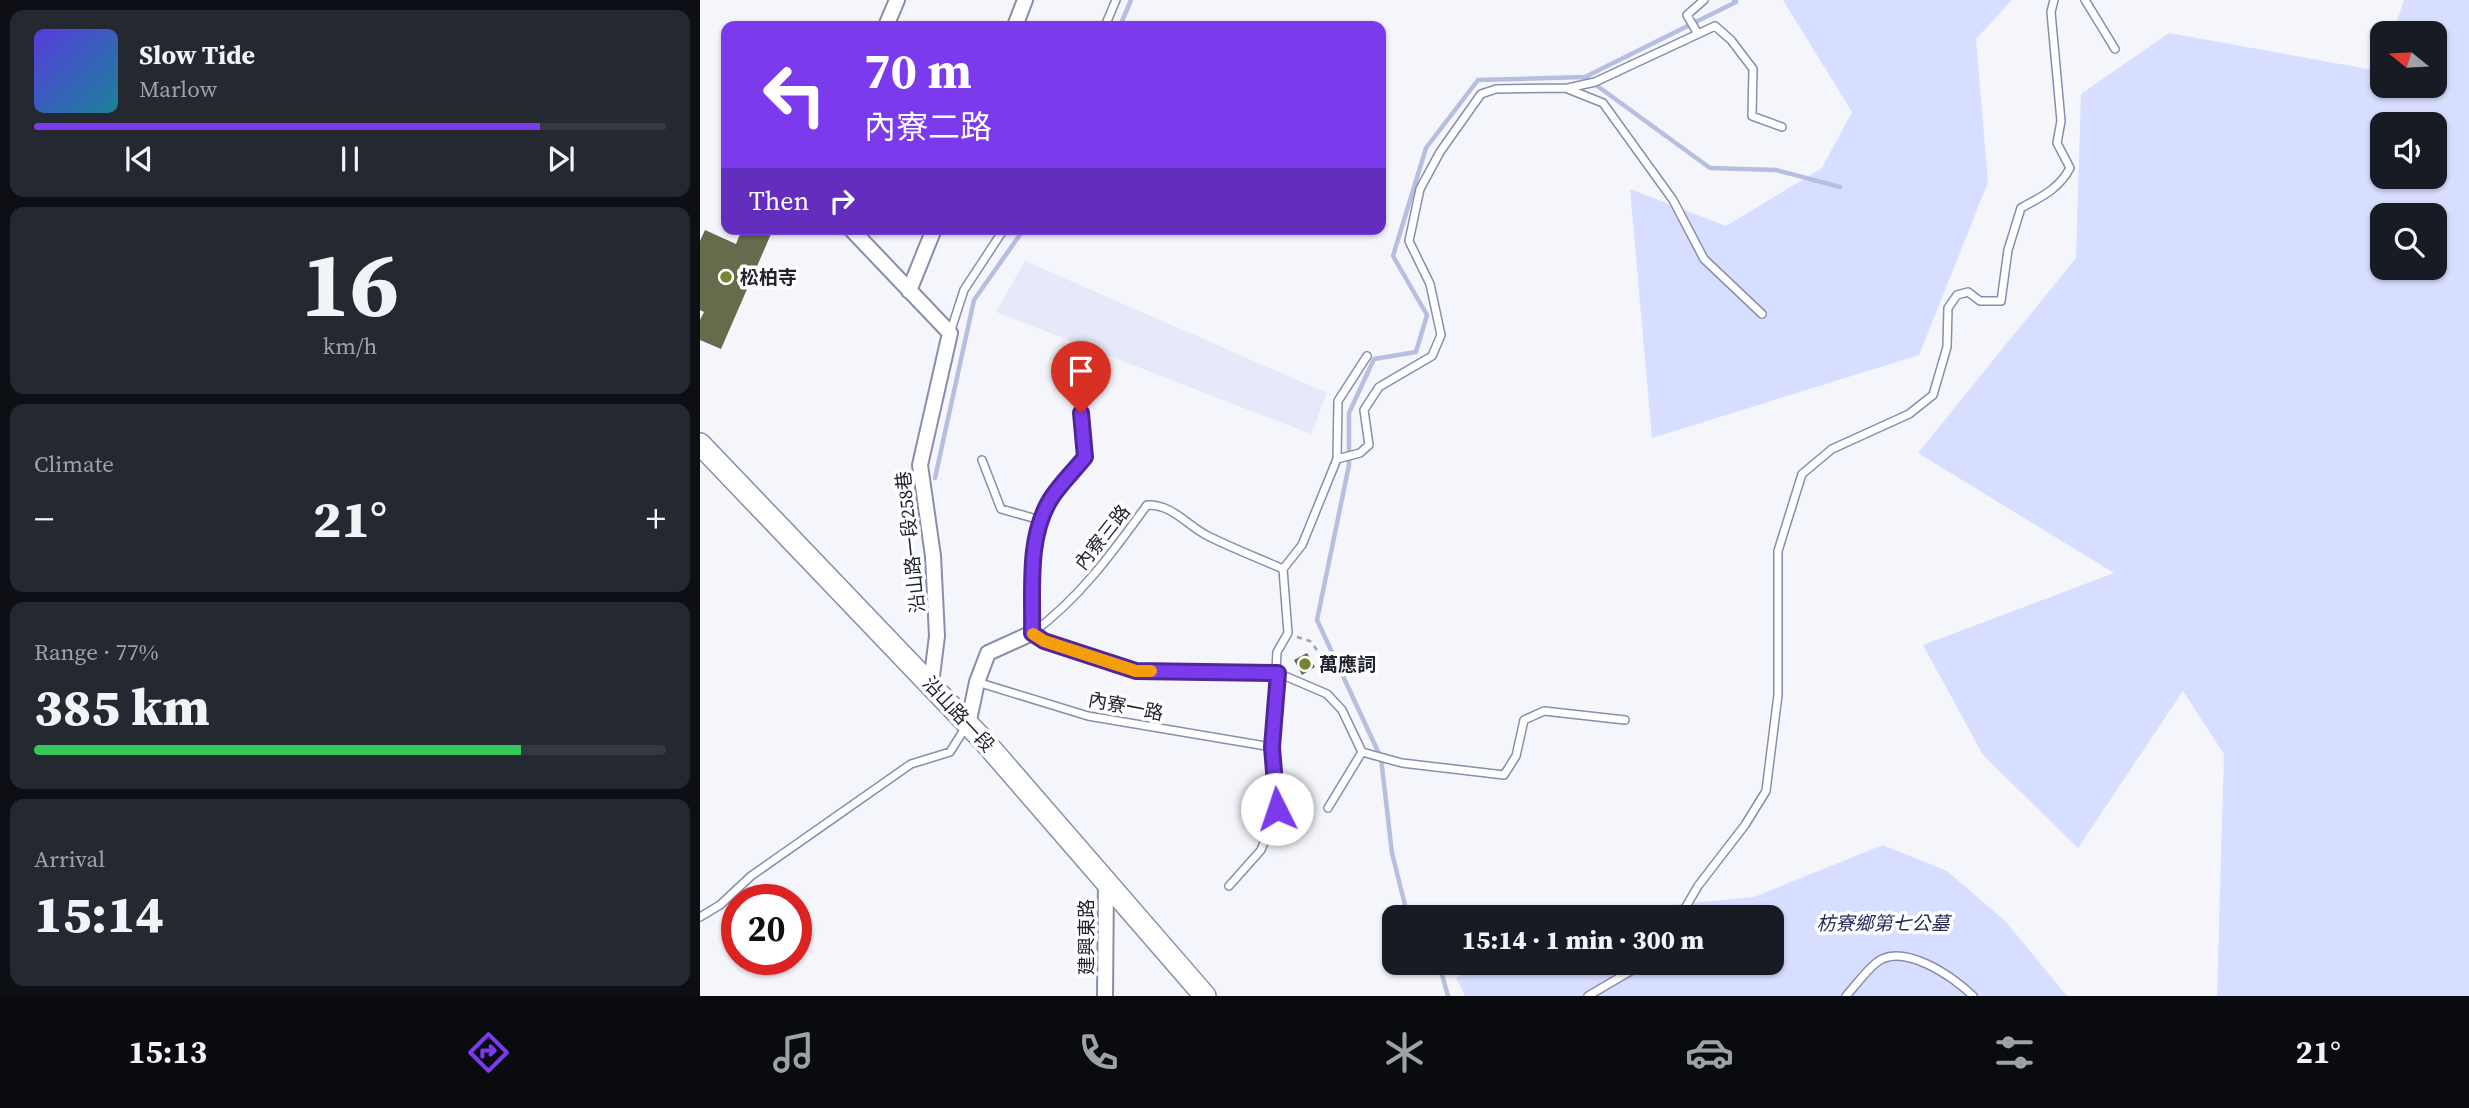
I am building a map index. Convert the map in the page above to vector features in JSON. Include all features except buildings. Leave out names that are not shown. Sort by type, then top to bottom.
[{"type":"main road","name":"沿山路一段","points":[[700,444],[931,684],[1106,879],[1205,996]]},
{"type":"street","points":[[888,21],[897,0]]},
{"type":"street","points":[[1017,21],[1026,0]]},
{"type":"street","points":[[856,235],[950,333]]},
{"type":"street","points":[[909,291],[932,235]]},
{"type":"street","name":"沿山路一段258巷","points":[[931,684],[937,636],[935,583],[920,465],[950,333]]},
{"type":"street","points":[[968,725],[976,682],[988,653],[1032,633]]},
{"type":"street","name":"建興東路","points":[[1105,996],[1106,879]]},
{"type":"lane","points":[[1107,21],[1116,0]]},
{"type":"lane","points":[[1696,31],[1687,15],[1704,0]]},
{"type":"lane","points":[[1687,905],[1698,886],[1745,825],[1766,791],[1778,695],[1779,551],[1802,474],[1832,449],[1909,414],[1933,395],[1947,347],[1948,308],[1957,295],[1968,292],[1980,301],[2001,301],[2008,250],[2021,208],[2050,193],[2065,179],[2070,168],[2057,143],[2061,121],[2051,12],[2054,0]]},
{"type":"lane","points":[[2085,0],[2115,49]]},
{"type":"lane","points":[[1338,459],[1358,454],[1369,445],[1364,410],[1379,387],[1432,356],[1441,335],[1430,284],[1409,241],[1420,189],[1440,152],[1481,94],[1496,89],[1568,88],[1595,82],[1696,31],[1715,26],[1731,40],[1753,69],[1752,116],[1782,127]]},
{"type":"lane","points":[[1568,88],[1603,103],[1673,200],[1704,259],[1762,314]]},
{"type":"lane","points":[[950,333],[964,290],[1000,235]]},
{"type":"lane","points":[[1229,886],[1261,850],[1277,809],[1272,747],[1278,652],[1287,633],[1283,569],[1302,545],[1338,459],[1338,401],[1367,356]]},
{"type":"lane","points":[[1079,391],[1085,457],[1051,498],[1040,520],[1033,564],[1032,633],[1044,641],[1136,671],[1278,673],[1327,694],[1342,710],[1365,753],[1392,760],[1504,775],[1516,756],[1524,720],[1544,711],[1625,720]]},
{"type":"lane","points":[[982,460],[1001,509],[1040,520]]},
{"type":"lane","name":"內寮三路","points":[[1032,633],[1073,598],[1110,556],[1146,505],[1156,505],[1187,520],[1204,535],[1283,569]]},
{"type":"lane","name":"內寮一路","points":[[976,682],[1088,716],[1272,747]]},
{"type":"lane","points":[[700,917],[720,905],[751,876],[911,764],[950,752],[968,725]]},
{"type":"lane","points":[[1328,808],[1365,753]]},
{"type":"lane","points":[[1846,996],[1877,961],[1895,957],[1922,962],[1947,972],[1973,996]]},
{"type":"lane","points":[[1588,996],[1624,975]]},
{"type":"path","points":[[1287,633],[1310,641],[1330,667],[1380,662]]},
{"type":"shaded area","points":[[1025,261],[1327,393],[1311,434],[996,312]]},
{"type":"green space","points":[[1783,0],[2012,0],[1976,39],[1988,182],[1919,355],[1652,438],[1630,189],[1726,226],[1822,168],[1852,112]]},
{"type":"green space","points":[[2404,0],[2469,0],[2469,996],[2217,996],[2224,754],[2183,691],[2078,848],[1983,755],[1923,645],[2114,573],[1918,453],[2076,258],[2081,94],[2169,33],[2370,69],[2370,98],[2447,98],[2447,21],[2397,21]]},
{"type":"green space","name":"枋寮鄉第七公墓","points":[[1883,845],[1947,871],[2006,922],[2067,996],[1465,996],[1456,978],[1460,975],[1784,975],[1784,905],[1670,905],[1754,897]]},
{"type":"waterway","points":[[1122,21],[1131,0]]},
{"type":"waterway","points":[[1405,905],[1392,853],[1381,758],[1317,620],[1349,465],[1349,413],[1374,359],[1416,352],[1427,315],[1393,256],[1426,148],[1478,80],[1585,77],[1736,2],[1734,0]]},
{"type":"waterway","points":[[1585,77],[1710,168],[1776,170],[1840,187]]},
{"type":"waterway","points":[[935,478],[974,300],[1020,235]]},
{"type":"waterway","points":[[1442,975],[1448,996]]},
{"type":"slow traffic","points":[[1033,634],[1044,641],[1136,671],[1151,671]]},
{"type":"place","name":"松柏寺","points":[[726,277]]},
{"type":"place","name":"萬應詞","points":[[1305,664]]},
{"type":"route","points":[[1081,413],[1085,457],[1051,498],[1040,520],[1033,564],[1032,633],[1044,641],[1136,671],[1278,673],[1272,747],[1277,809]]}]
